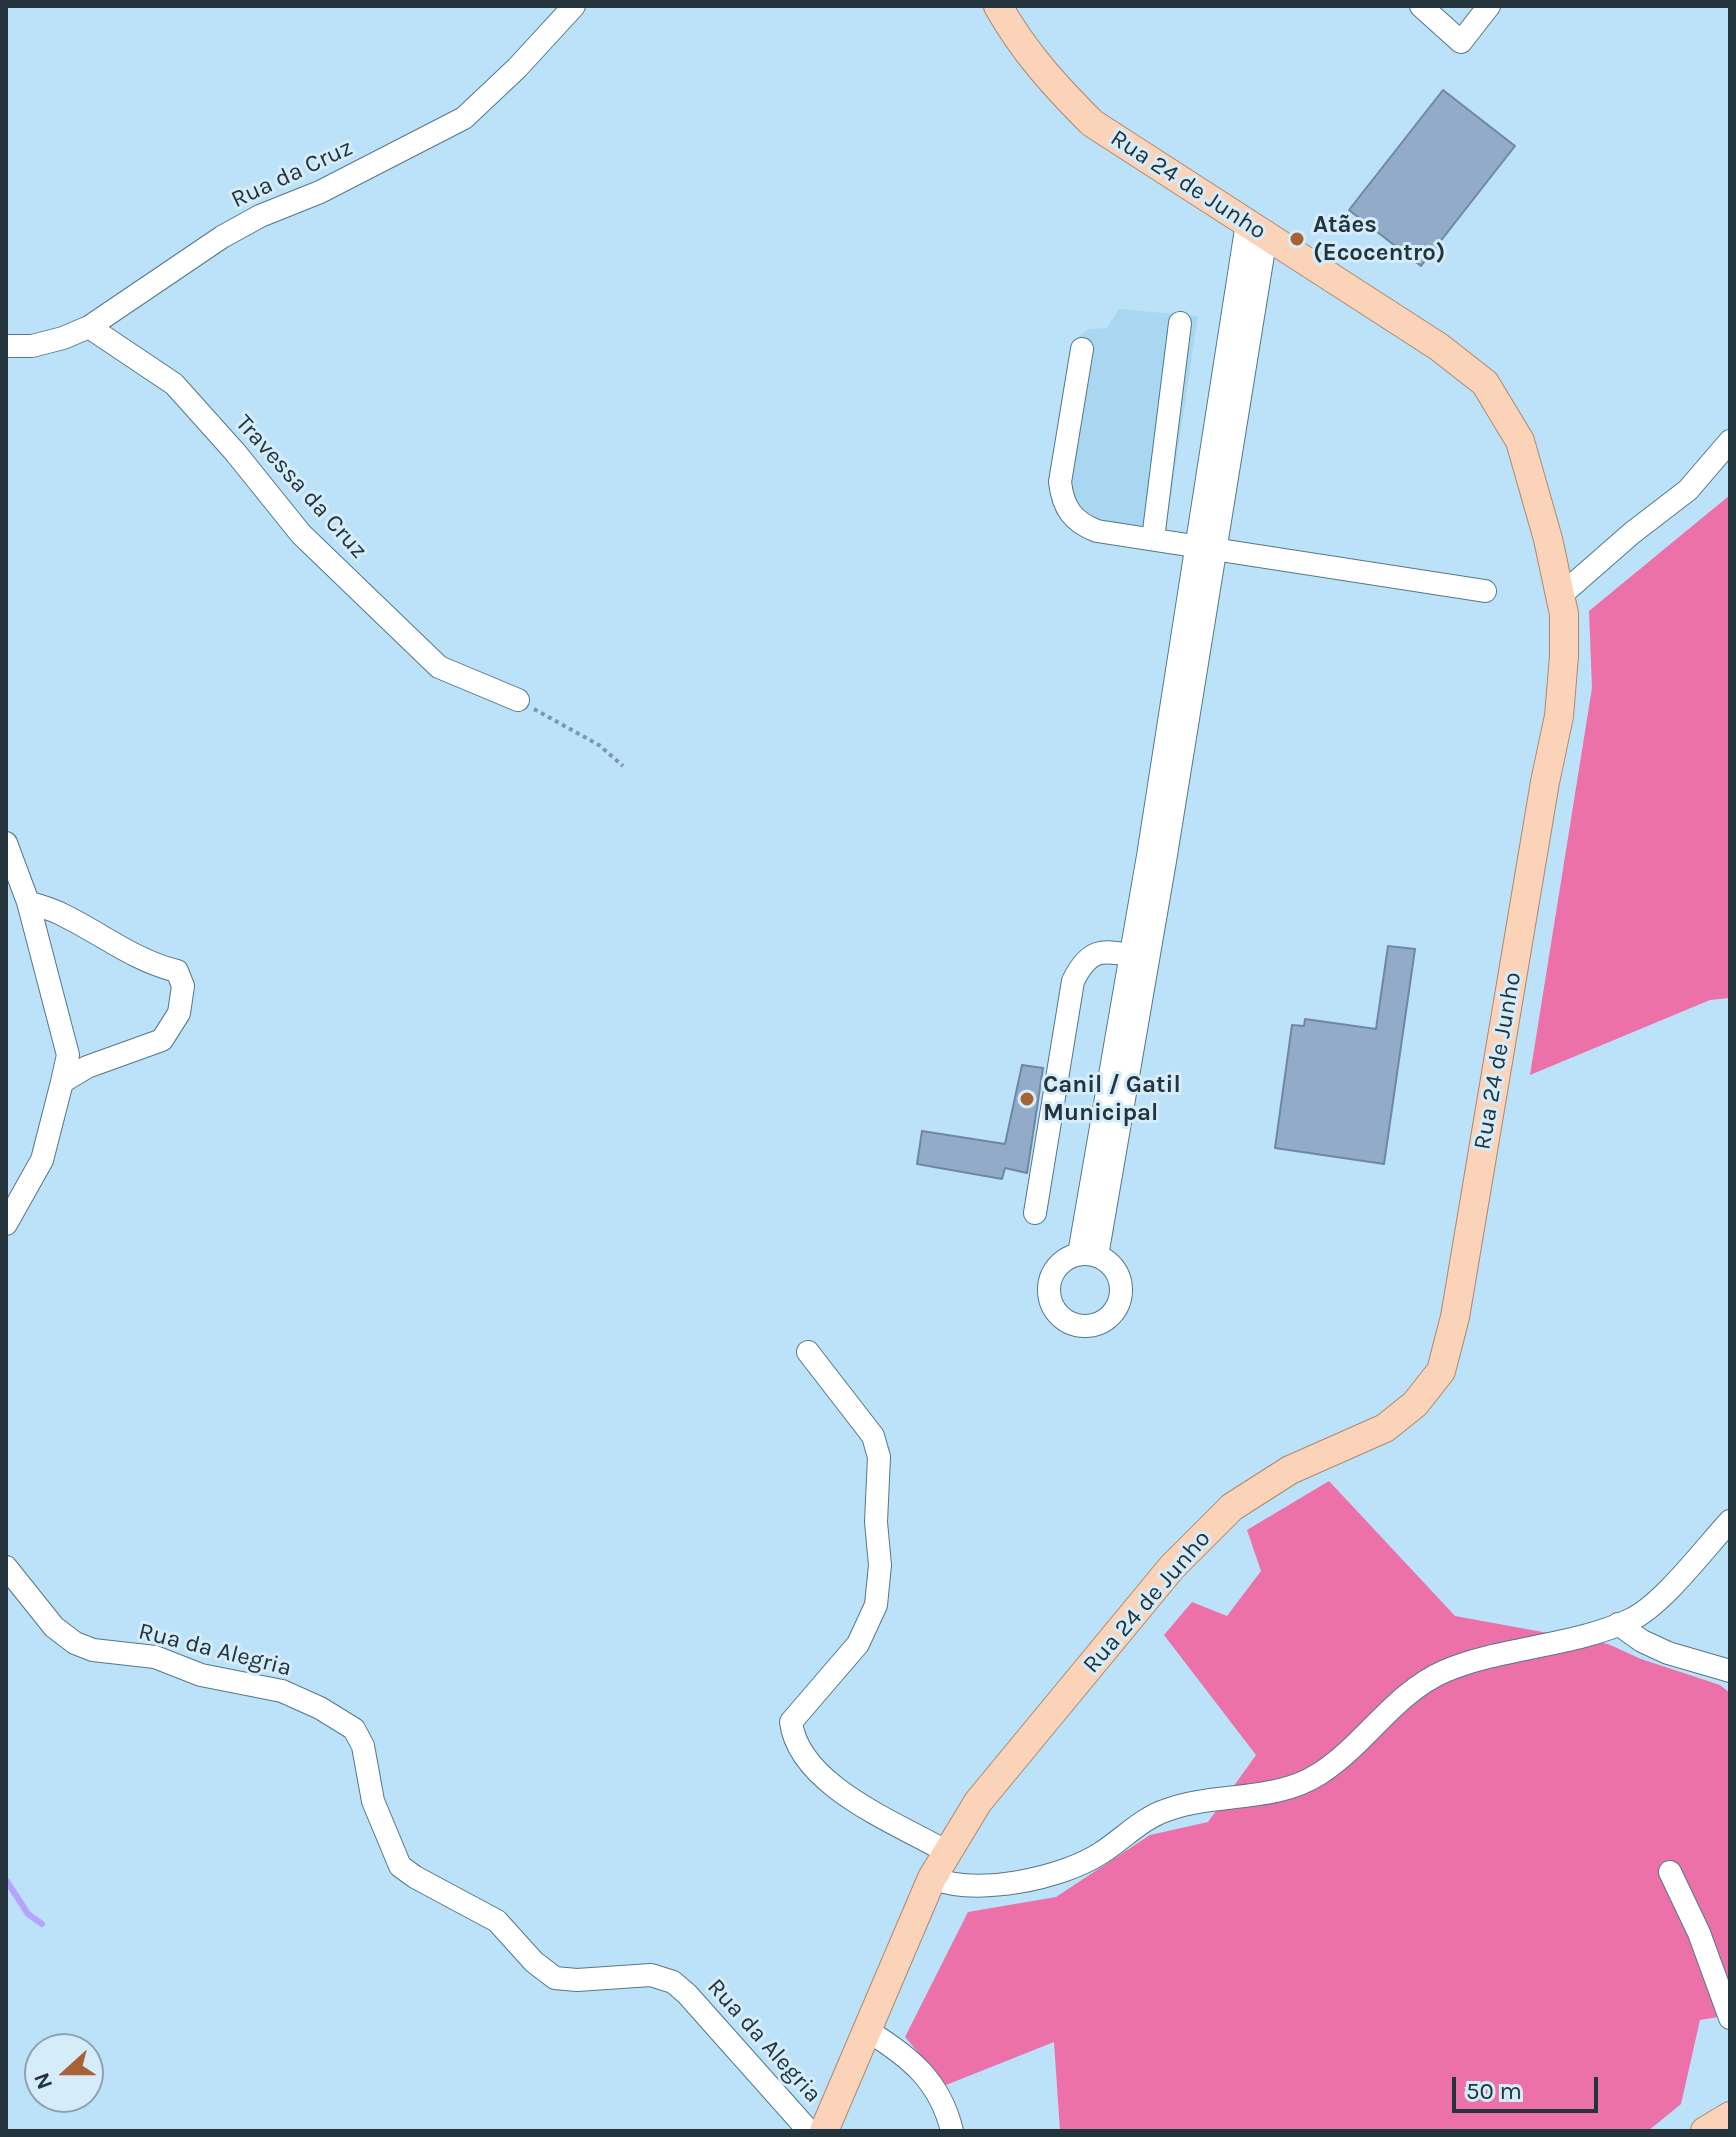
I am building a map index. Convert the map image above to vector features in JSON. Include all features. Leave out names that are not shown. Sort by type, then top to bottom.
[{"type":"main road","name":"Rua 24 de Junho","points":[[824,2131],[932,1878],[978,1802],[1172,1567],[1232,1507],[1270,1481],[1385,1428],[1415,1404],[1441,1371],[1455,1317],[1545,782],[1559,716],[1564,656],[1564,614],[1548,539],[1520,441],[1485,383],[1439,347],[1092,123],[1055,86],[1017,40],[998,6]]},
{"type":"main road","points":[[1705,2131],[1730,2116]]},
{"type":"street","name":"Rua da Cruz","points":[[6,346],[32,346],[89,327],[260,216],[320,192],[464,118],[517,68],[574,6]]},
{"type":"street","points":[[1421,6],[1461,42],[1489,6]]},
{"type":"street","points":[[1088,1255],[1207,547],[1256,229]]},
{"type":"street","points":[[1153,539],[1180,323]]},
{"type":"street","name":"Travessa da Cruz","points":[[89,327],[174,384],[235,452],[301,534],[439,667],[518,700]]},
{"type":"street","points":[[1082,349],[1060,482],[1069,514],[1083,526],[1097,531],[1485,591]]},
{"type":"street","points":[[1560,596],[1632,533],[1688,490],[1730,441]]},
{"type":"street","points":[[6,843],[28,902],[68,1055],[55,1120],[42,1160],[6,1224]]},
{"type":"street","points":[[28,902],[62,914],[129,953],[177,971],[183,986],[179,1013],[162,1040],[87,1067],[62,1082]]},
{"type":"street","points":[[1035,1213],[1073,981],[1082,962],[1092,956],[1104,952],[1140,956]]},
{"type":"street","points":[[808,1352],[873,1436],[879,1457],[876,1522],[880,1565],[876,1605],[858,1644],[800,1708],[791,1722],[793,1738],[831,1784],[878,1816],[947,1852]]},
{"type":"street","points":[[932,1878],[949,1885],[969,1886],[1053,1875],[1101,1854],[1163,1811],[1196,1801],[1287,1789],[1319,1775],[1417,1686],[1443,1672],[1464,1664],[1565,1640],[1633,1618],[1655,1604],[1730,1521]]},
{"type":"street","name":"Rua da Alegria","points":[[6,1567],[54,1627],[75,1643],[93,1650],[155,1657],[201,1675],[282,1691],[320,1708],[354,1729],[363,1746],[373,1801],[400,1866],[497,1921],[534,1962],[555,1978],[577,1980],[651,1975],[673,1982],[809,2131]]},
{"type":"street","points":[[1618,1624],[1642,1641],[1668,1653],[1730,1671]]},
{"type":"street","points":[[1670,1872],[1699,1933],[1730,2018]]},
{"type":"street","points":[[868,2031],[905,2053],[947,2109],[952,2131]]},
{"type":"path","points":[[518,700],[599,745],[623,766]]},
{"type":"shaded area","points":[[1119,309],[1198,316],[1163,549],[1089,538],[1066,526],[1053,504],[1050,482],[1074,340],[1089,329],[1107,328]]},
{"type":"shaded area","points":[[1730,495],[1730,998],[1710,1000],[1530,1075],[1592,688],[1589,611]]},
{"type":"shaded area","points":[[1329,1481],[1455,1616],[1608,1644],[1641,1659],[1720,1685],[1730,1693],[1730,2015],[1700,2020],[1681,2104],[1648,2131],[1060,2131],[1054,2042],[946,2085],[905,2037],[968,1912],[1056,1897],[1150,1835],[1208,1822],[1256,1755],[1164,1635],[1192,1602],[1227,1616],[1261,1571],[1247,1530]]},
{"type":"building","points":[[1443,90],[1515,146],[1421,266],[1349,210]]},
{"type":"building","points":[[1388,946],[1415,949],[1384,1164],[1275,1148],[1292,1025],[1304,1026],[1305,1019],[1376,1029]]},
{"type":"building","name":"Canil / Gatil Municipal","points":[[1022,1065],[1043,1068],[1027,1173],[1005,1168],[1002,1179],[917,1164],[922,1131],[1005,1144]]},
{"type":"waterway","points":[[6,1880],[28,1914],[42,1924]]},
{"type":"place","name":"Atães (Ecocentro)","points":[[1297,239]]},
{"type":"place","name":"Canil / Gatil Municipal","points":[[1027,1099]]}]
